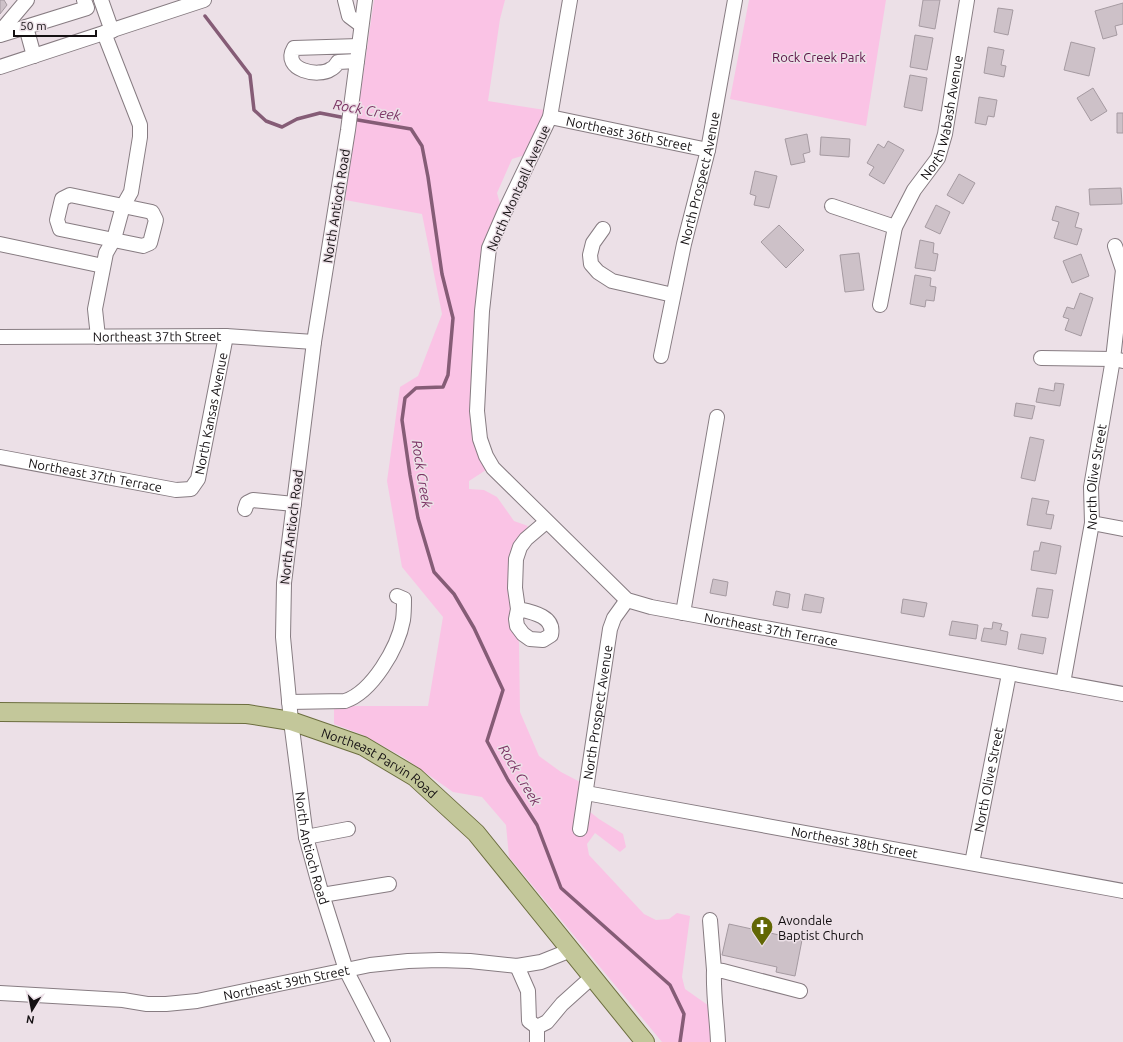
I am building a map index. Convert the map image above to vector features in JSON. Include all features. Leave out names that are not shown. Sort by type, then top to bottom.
[{"type":"main road","name":"Northeast Parvin Road","points":[[0,712],[247,714],[291,721],[363,746],[415,777],[476,833],[645,1042]]},
{"type":"street","points":[[0,33],[27,0]]},
{"type":"street","points":[[0,33],[26,27],[87,8],[84,0]]},
{"type":"street","points":[[98,337],[95,309],[103,266],[106,253],[114,239],[123,206],[131,192],[140,137],[140,125],[108,32],[101,0]]},
{"type":"street","points":[[0,67],[204,0]]},
{"type":"street","points":[[345,0],[349,16],[361,25]]},
{"type":"street","name":"North Antioch Road","points":[[365,0],[348,130],[314,342],[284,583],[283,637],[291,721],[306,837],[322,895],[346,970],[383,1042]]},
{"type":"street","name":"North Montgall Avenue","points":[[484,448],[480,438],[477,411],[482,311],[490,248],[505,211],[550,117],[570,0]]},
{"type":"street","name":"North Prospect Avenue","points":[[661,356],[684,244],[708,150],[735,0]]},
{"type":"street","name":"North Wabash Avenue","points":[[880,305],[895,227],[914,190],[938,158],[945,134],[967,0]]},
{"type":"street","points":[[26,27],[34,56]]},
{"type":"street","points":[[357,61],[338,62],[331,70],[322,72],[307,72],[301,70],[294,64],[290,54],[294,48],[359,46]]},
{"type":"street","name":"Northeast 36th Street","points":[[550,117],[708,150]]},
{"type":"street","points":[[70,195],[123,206],[152,212],[156,220],[150,243],[143,246],[60,229],[57,220],[62,199],[70,195]]},
{"type":"street","points":[[832,206],[895,227]]},
{"type":"street","points":[[603,229],[593,244],[590,255],[591,264],[598,272],[612,281],[673,295]]},
{"type":"street","points":[[0,244],[103,266]]},
{"type":"street","name":"North Olive Street","points":[[1063,683],[1092,523],[1091,486],[1118,360],[1123,270],[1115,246]]},
{"type":"street","name":"Northeast 37th Street","points":[[0,337],[226,336],[314,342]]},
{"type":"street","name":"North Kansas Avenue","points":[[191,489],[198,479],[226,336]]},
{"type":"street","points":[[1041,358],[1118,360]]},
{"type":"street","points":[[683,613],[717,417]]},
{"type":"street","name":"Northeast 37th Terrace","points":[[484,448],[486,456],[493,468],[546,522],[627,600],[651,607],[1123,694]]},
{"type":"street","name":"Northeast 37th Terrace","points":[[0,457],[176,490],[191,489]]},
{"type":"street","points":[[245,509],[247,503],[253,500],[294,504]]},
{"type":"street","points":[[518,609],[515,588],[516,559],[520,547],[526,539],[546,522]]},
{"type":"street","points":[[1092,523],[1123,529]]},
{"type":"street","points":[[289,702],[345,701],[354,698],[366,688],[385,663],[401,628],[404,612],[404,599],[397,596]]},
{"type":"street","name":"North Prospect Avenue","points":[[580,829],[610,629],[614,618],[627,600]]},
{"type":"street","name":"North Olive Street","points":[[972,862],[1010,674]]},
{"type":"street","name":"Northeast 38th Street","points":[[586,792],[1123,891]]},
{"type":"street","points":[[306,837],[348,829]]},
{"type":"street","points":[[322,895],[389,884]]},
{"type":"street","points":[[710,920],[714,970],[713,988],[718,1025],[718,1042]]},
{"type":"street","name":"Northeast 39th Street","points":[[0,993],[123,1000],[147,1004],[166,1004],[197,1001],[346,970],[401,962],[439,960],[470,961],[517,966],[540,962],[571,950]]},
{"type":"street","points":[[517,966],[528,991],[529,1020],[537,1026]]},
{"type":"street","points":[[714,970],[800,991]]},
{"type":"street","points":[[537,1026],[547,1022],[562,1004],[592,977]]},
{"type":"street","points":[[537,1026],[537,1042]]},
{"type":"green space","points":[[374,0],[505,0],[500,19],[488,101],[545,110],[543,122],[525,155],[512,159],[497,193],[501,207],[486,245],[474,440],[486,470],[469,481],[469,489],[484,490],[497,497],[514,521],[528,526],[514,550],[511,607],[519,643],[520,712],[539,756],[561,772],[582,783],[580,804],[599,819],[623,834],[626,847],[620,852],[595,833],[587,844],[589,855],[644,914],[656,920],[669,919],[677,913],[690,916],[682,977],[685,989],[712,1008],[713,1042],[662,1042],[509,857],[506,825],[482,797],[453,792],[403,757],[363,735],[334,724],[334,706],[428,706],[443,617],[402,567],[387,481],[400,387],[418,376],[442,314],[422,214],[345,200]]},
{"type":"green space","name":"Rock Creek Park","points":[[749,0],[886,0],[866,126],[730,99]]},
{"type":"building","points":[[0,0],[4,0],[7,5],[0,14]]},
{"type":"building","points":[[923,0],[940,0],[935,29],[919,26]]},
{"type":"building","points":[[1123,3],[1123,24],[1115,26],[1117,35],[1103,39],[1095,11]]},
{"type":"building","points":[[998,8],[1013,10],[1008,35],[994,32]]},
{"type":"building","points":[[915,35],[933,38],[927,70],[910,67]]},
{"type":"building","points":[[1071,42],[1095,48],[1089,76],[1064,70]]},
{"type":"building","points":[[988,47],[1004,50],[1001,65],[1006,66],[1004,77],[984,73]]},
{"type":"building","points":[[910,75],[927,78],[922,111],[904,107]]},
{"type":"building","points":[[1093,88],[1107,111],[1091,121],[1077,98]]},
{"type":"building","points":[[979,97],[997,100],[994,117],[988,116],[986,125],[975,123]]},
{"type":"building","points":[[1117,113],[1123,113],[1123,133],[1117,133]]},
{"type":"building","points":[[807,134],[810,152],[803,154],[805,162],[791,165],[785,139]]},
{"type":"building","points":[[821,137],[850,139],[849,157],[820,155]]},
{"type":"building","points":[[888,141],[904,150],[884,184],[869,175],[874,167],[867,163],[878,144],[884,148]]},
{"type":"building","points":[[755,171],[777,176],[769,208],[754,205],[756,196],[750,194]]},
{"type":"building","points":[[959,174],[975,183],[963,204],[947,195]]},
{"type":"building","points":[[1121,188],[1122,204],[1090,205],[1089,189]]},
{"type":"building","points":[[936,205],[950,212],[940,234],[925,227]]},
{"type":"building","points":[[1056,206],[1079,213],[1075,227],[1082,229],[1077,245],[1054,238],[1059,222],[1052,220]]},
{"type":"building","points":[[779,225],[804,250],[786,268],[761,242]]},
{"type":"building","points":[[920,240],[934,243],[933,253],[938,254],[935,271],[915,268]]},
{"type":"building","points":[[859,253],[864,290],[845,292],[840,255]]},
{"type":"building","points":[[1081,254],[1089,276],[1072,283],[1063,261]]},
{"type":"building","points":[[915,275],[931,278],[930,286],[936,287],[934,301],[926,300],[925,307],[910,304]]},
{"type":"building","points":[[1080,293],[1093,298],[1081,336],[1065,330],[1069,319],[1063,317],[1067,307],[1074,309]]},
{"type":"building","points":[[1055,383],[1064,384],[1060,406],[1036,402],[1039,388],[1054,391]]},
{"type":"building","points":[[1016,403],[1035,406],[1032,419],[1014,416]]},
{"type":"building","points":[[1030,437],[1044,440],[1035,481],[1021,478]]},
{"type":"building","points":[[1032,498],[1049,501],[1046,514],[1054,515],[1051,529],[1027,525]]},
{"type":"building","points":[[1041,542],[1061,546],[1056,574],[1031,570],[1034,551],[1039,551]]},
{"type":"building","points":[[713,579],[728,582],[726,596],[710,593]]},
{"type":"building","points":[[1037,588],[1053,590],[1048,618],[1032,616]]},
{"type":"building","points":[[776,591],[790,594],[788,608],[773,605]]},
{"type":"building","points":[[805,594],[824,598],[821,613],[802,610]]},
{"type":"building","points":[[903,599],[927,603],[924,617],[901,613]]},
{"type":"building","points":[[952,621],[978,625],[976,639],[949,635]]},
{"type":"building","points":[[993,622],[1002,624],[1000,630],[1008,632],[1006,645],[981,641],[984,628],[992,629]]},
{"type":"building","points":[[1021,634],[1046,638],[1043,654],[1018,649]]},
{"type":"building","name":"Avondale Baptist Church","points":[[729,924],[802,940],[795,976],[776,972],[777,967],[722,955]]},
{"type":"waterway","name":"Rock Creek","points":[[205,16],[250,75],[254,110],[266,121],[282,127],[297,119],[320,113],[346,118]]},
{"type":"waterway","name":"Rock Creek","points":[[352,119],[411,129],[422,146],[442,274],[453,318],[448,375],[443,387],[416,388],[405,398],[402,420],[418,518],[434,572],[454,594],[474,628],[503,690],[487,741],[508,780],[537,825],[561,888],[670,985],[684,1014],[680,1042]]},
{"type":"place","name":"Avondale Baptist Church","points":[[762,946]]}]
